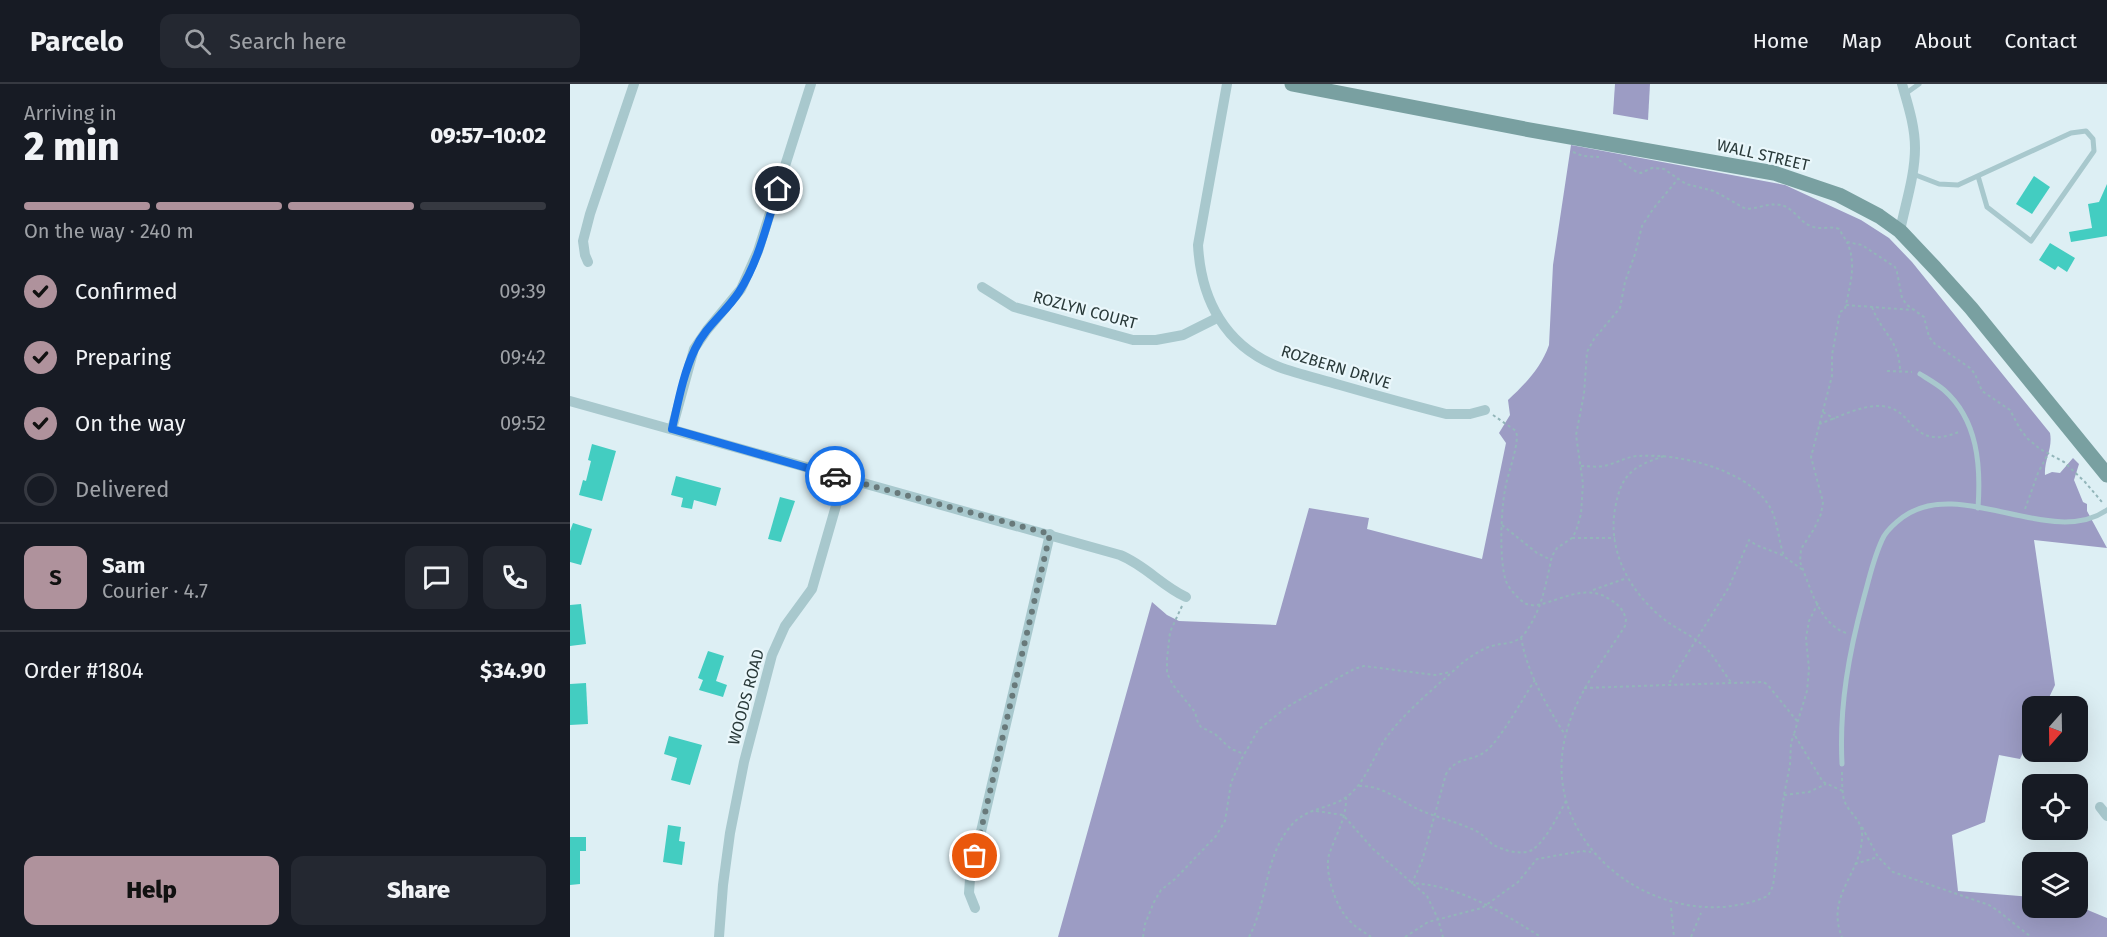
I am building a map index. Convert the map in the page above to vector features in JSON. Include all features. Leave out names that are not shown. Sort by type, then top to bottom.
[{"type":"street","points":[[588,262],[583,249],[588,223],[634,84]]},
{"type":"street","points":[[672,429],[694,350],[707,330],[741,289],[758,251],[811,84]]},
{"type":"street","name":"ROZBERN DRIVE","points":[[1227,84],[1198,245],[1199,266],[1205,291],[1217,318],[1249,351],[1278,366],[1446,414],[1470,414],[1485,410]]},
{"type":"street","name":"WALL STREET","points":[[1292,84],[1525,129],[1774,173],[1839,195],[1879,216],[1900,231],[1971,308],[2107,476]]},
{"type":"street","points":[[1900,231],[1912,174],[1914,139],[1904,89]]},
{"type":"street","name":"ROZLYN COURT","points":[[982,287],[1004,303],[1014,307],[1133,340],[1156,340],[1183,335],[1217,318]]},
{"type":"street","points":[[570,401],[1050,534],[1127,558],[1165,586],[1186,597]]},
{"type":"street","name":"WOODS ROAD","points":[[719,937],[730,833],[744,762],[772,655],[785,626],[812,589],[844,478]]},
{"type":"street","points":[[975,908],[969,892],[970,879],[1050,534]]},
{"type":"lane","points":[[1904,89],[1918,84]]},
{"type":"lane","points":[[1912,174],[1940,184],[1958,185],[2071,133],[2086,131],[2092,139],[2094,151],[2031,241],[1987,207],[1978,176]]},
{"type":"lane","points":[[1920,374],[1944,390],[1956,404],[1969,427],[1979,460],[1978,508]]},
{"type":"lane","points":[[1842,764],[1840,733],[1843,699],[1854,636],[1874,559],[1891,526],[1912,511],[1935,505],[1955,505],[2045,520],[2073,521],[2088,520],[2105,507]]},
{"type":"path","points":[[1568,151],[1583,156],[1600,157]]},
{"type":"path","points":[[1616,159],[1635,171],[1664,169],[1686,184],[1714,191],[1746,209],[1773,203],[1780,204],[1810,226],[1820,229],[1829,227],[1839,229],[1847,242],[1853,263],[1846,305],[1845,309],[1840,312],[1832,355],[1832,376],[1811,458],[1823,502],[1814,530],[1799,555],[1818,603],[1830,625],[1836,630],[1854,636]]},
{"type":"path","points":[[1249,937],[1261,909],[1272,857],[1279,842],[1299,816],[1346,797],[1357,786],[1387,736],[1404,715],[1480,651],[1493,645],[1517,641],[1540,604],[1551,560],[1557,548],[1572,538],[1576,531],[1583,498],[1576,435],[1584,394],[1587,352],[1594,339],[1620,308],[1625,282],[1642,226],[1678,179]]},
{"type":"path","points":[[1847,242],[1862,245],[1895,267],[1902,298],[1924,317],[1929,337],[1935,344],[1970,368],[1982,391],[2010,410],[2028,439],[2048,454],[2064,462],[2085,482],[2105,507]]},
{"type":"path","points":[[1846,305],[1914,310]]},
{"type":"path","points":[[1872,307],[1885,332],[1896,346],[1900,357],[1900,370]]},
{"type":"path","points":[[1887,371],[1900,370],[1920,374]]},
{"type":"path","points":[[1819,424],[1866,408],[1879,406],[1890,408],[1902,415],[1924,435],[1933,438],[1951,435],[1969,427]]},
{"type":"path","points":[[1485,410],[1516,431],[1517,436],[1502,507],[1506,579],[1510,589],[1525,604],[1532,606],[1591,591],[1627,578]]},
{"type":"path","points":[[1823,412],[1835,419]]},
{"type":"path","points":[[2022,516],[2038,473],[2048,454]]},
{"type":"path","points":[[1581,466],[1598,467],[1636,456],[1664,456],[1717,468],[1754,489],[1768,504],[1774,516],[1784,556]]},
{"type":"path","points":[[1664,456],[1632,470],[1623,480],[1615,513],[1615,538],[1627,578],[1647,605],[1706,649],[1731,682]]},
{"type":"path","points":[[1502,525],[1537,553],[1551,560]]},
{"type":"path","points":[[1572,538],[1615,538]]},
{"type":"path","points":[[1668,685],[1729,587],[1749,540],[1784,556],[1804,571]]},
{"type":"path","points":[[1591,591],[1604,595],[1618,605],[1626,619],[1625,626],[1584,688],[1565,736],[1562,774],[1566,801],[1576,825],[1592,852],[1617,878],[1637,892]]},
{"type":"path","points":[[1186,597],[1170,632],[1167,673],[1173,685],[1196,712],[1198,723],[1215,734],[1231,749],[1244,754]]},
{"type":"path","points":[[1726,910],[1761,900],[1772,891],[1790,765],[1791,743],[1804,705],[1808,680],[1806,638],[1809,621],[1818,603]]},
{"type":"path","points":[[1521,637],[1524,655],[1535,680],[1565,736]]},
{"type":"path","points":[[1143,937],[1145,924],[1161,890],[1175,879],[1216,836],[1225,821],[1231,783],[1258,730],[1287,706],[1354,669],[1378,666],[1435,675],[1445,675],[1454,671]]},
{"type":"path","points":[[1435,675],[1439,685]]},
{"type":"path","points":[[1412,883],[1422,861],[1446,774],[1452,765],[1485,752],[1535,680]]},
{"type":"path","points":[[1584,688],[1755,681],[1767,684],[1797,721]]},
{"type":"path","points":[[1794,734],[1826,784],[1843,790]]},
{"type":"path","points":[[1842,764],[1845,801],[1878,857],[1893,872],[1997,910],[2031,937]]},
{"type":"path","points":[[1784,795],[1809,792],[1826,784]]},
{"type":"path","points":[[1357,786],[1371,786],[1379,789],[1434,816],[1476,831],[1505,850],[1520,852],[1532,850],[1542,840],[1566,801]]},
{"type":"path","points":[[1346,797],[1327,870],[1340,909],[1348,920],[1371,937]]},
{"type":"path","points":[[1313,810],[1343,815],[1373,849],[1427,896],[1438,919],[1443,937]]},
{"type":"path","points":[[1842,937],[1837,912],[1847,878],[1855,864],[1862,839],[1862,827]]},
{"type":"path","points":[[1405,937],[1417,927],[1438,919],[1469,912],[1487,904],[1518,882],[1537,859],[1582,851],[1592,852]]},
{"type":"path","points":[[1855,864],[1878,857]]},
{"type":"path","points":[[1412,883],[1451,890],[1487,904],[1541,937]]},
{"type":"path","points":[[1664,905],[1681,910]]},
{"type":"path","points":[[1671,908],[1674,937]]},
{"type":"path","points":[[1691,912],[1701,913],[1691,937]]},
{"type":"shaded area","points":[[1615,84],[1650,84],[1648,120],[1613,114]]},
{"type":"shaded area","points":[[1571,145],[1785,185],[1861,220],[1889,238],[1912,262],[2050,433],[2045,475],[2052,472],[2060,473],[2073,458],[2079,464],[2074,480],[2083,502],[2087,504],[2087,511],[2107,548],[2034,540],[2055,685],[2050,696],[2022,696],[2022,755],[2020,759],[1999,755],[1985,822],[1952,835],[1958,891],[2022,896],[2022,918],[2088,918],[2088,910],[2107,918],[2107,937],[1058,937],[1152,602],[1167,615],[1179,621],[1276,625],[1309,508],[1369,518],[1367,529],[1482,559],[1506,443],[1499,433],[1510,415],[1508,400],[1537,368],[1549,345],[1553,265]]},
{"type":"building","points":[[2034,176],[2050,187],[2032,214],[2016,204]]},
{"type":"building","points":[[2107,184],[2107,236],[2071,242],[2069,232],[2092,228],[2088,204],[2099,202]]},
{"type":"building","points":[[2050,243],[2075,258],[2067,272],[2058,266],[2055,270],[2039,260]]},
{"type":"building","points":[[592,444],[616,451],[602,501],[579,495],[583,480],[586,481]]},
{"type":"building","points":[[676,476],[721,488],[716,506],[694,500],[692,509],[681,507],[683,498],[671,495]]},
{"type":"building","points":[[780,497],[795,501],[781,542],[768,539]]},
{"type":"building","points":[[573,523],[592,529],[581,565],[570,562],[570,531]]},
{"type":"building","points":[[581,604],[586,644],[570,646],[570,605]]},
{"type":"building","points":[[708,651],[724,656],[716,681],[727,685],[723,697],[699,690],[703,680],[698,678]]},
{"type":"building","points":[[586,683],[588,724],[570,725],[570,684]]},
{"type":"building","points":[[669,736],[702,745],[690,785],[671,780],[677,758],[664,754]]},
{"type":"building","points":[[668,825],[681,827],[679,841],[685,842],[682,865],[663,862]]},
{"type":"building","points":[[570,837],[586,837],[586,851],[580,851],[580,884],[570,885]]},
{"type":"way so far","points":[[835,476],[1050,534],[975,856]]},
{"type":"route","points":[[778,189],[748,276],[735,298],[707,330],[694,350],[672,429],[835,476]]}]
